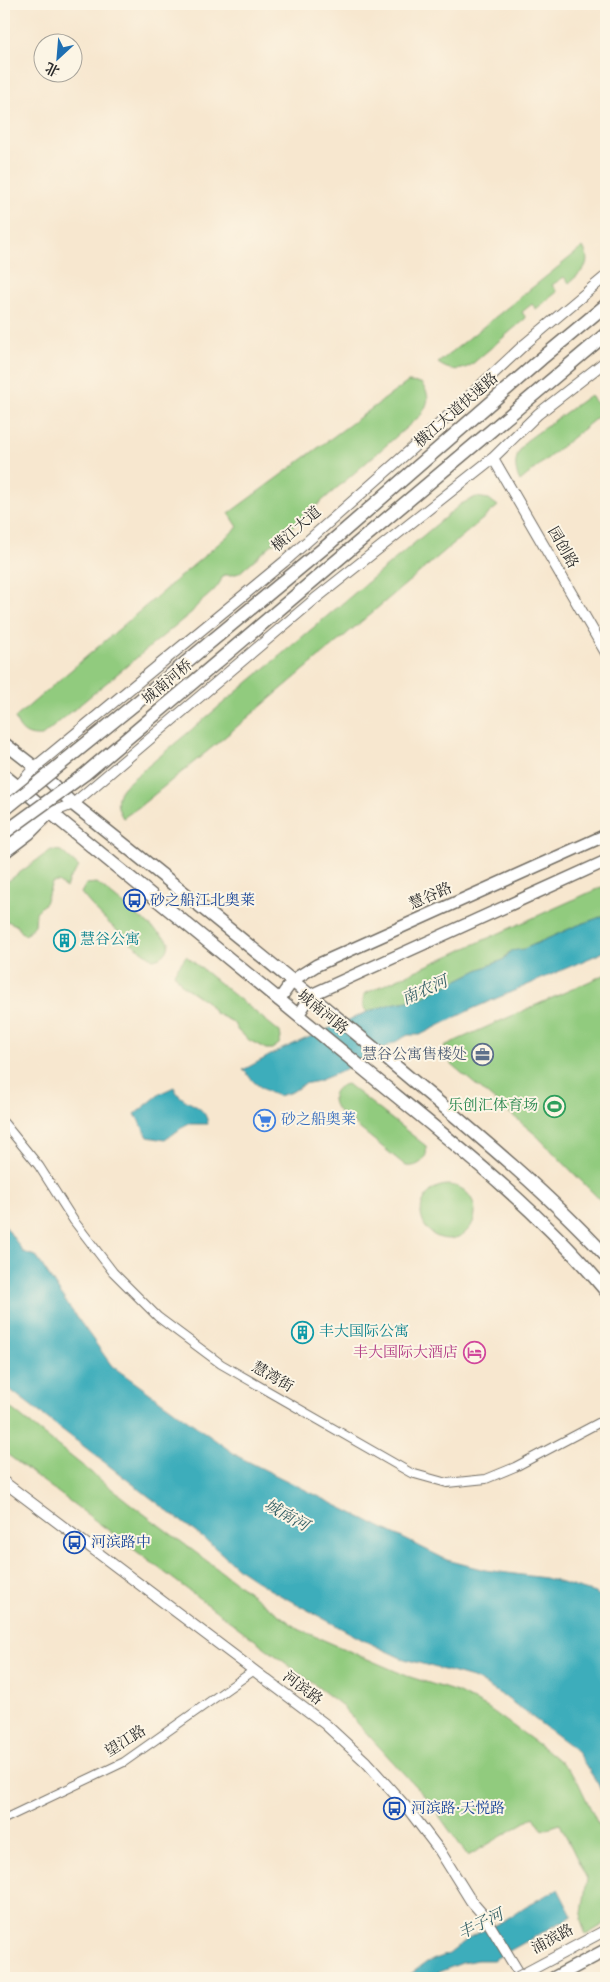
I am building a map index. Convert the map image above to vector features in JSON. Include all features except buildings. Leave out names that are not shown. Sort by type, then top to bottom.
[{"type":"main road","points":[[541,359],[606,297]]},
{"type":"main road","name":"横江大道快速路","points":[[330,543],[541,359],[606,305]]},
{"type":"main road","points":[[563,370],[606,334]]},
{"type":"main road","points":[[563,370],[606,341]]},
{"type":"main road","name":"城南河桥","points":[[4,833],[85,774],[563,370]]},
{"type":"main road","name":"城南河桥","points":[[4,810],[330,543]]},
{"type":"main road","name":"城南河路","points":[[4,742],[35,767],[73,804],[336,1015],[455,1115],[578,1225],[606,1256]]},
{"type":"main road","name":"城南河路","points":[[4,775],[504,1185],[585,1266],[606,1291]]},
{"type":"main road","points":[[4,796],[18,786]]},
{"type":"main road","points":[[4,852],[29,833],[50,812]]},
{"type":"main road","name":"慧谷路","points":[[279,1000],[293,980],[317,965],[606,835]]},
{"type":"main road","points":[[298,1015],[311,995],[606,860]]},
{"type":"main road","points":[[554,1978],[606,1950]]},
{"type":"street","name":"横江大道","points":[[4,801],[35,767],[284,562],[433,430],[525,344],[606,276]]},
{"type":"street","points":[[4,842],[50,812],[73,804],[315,599],[493,458],[538,414],[606,361]]},
{"type":"street","name":"园创路","points":[[493,458],[606,653]]},
{"type":"street","name":"慧湾街","points":[[4,1123],[39,1166],[74,1221],[113,1272],[158,1317],[221,1364],[411,1473],[447,1482],[486,1479],[515,1467],[606,1419]]},
{"type":"street","name":"河滨路","points":[[4,1482],[325,1724],[366,1762],[408,1809],[440,1851],[471,1901],[485,1917],[522,1978]]},
{"type":"street","name":"望江路","points":[[4,1819],[124,1762],[253,1670]]},
{"type":"street","name":"浦滨路","points":[[516,1978],[606,1930]]},
{"type":"green space","points":[[583,247],[587,259],[582,271],[569,283],[564,277],[552,285],[557,292],[536,309],[532,304],[522,312],[526,318],[471,365],[463,369],[454,370],[438,363]]},
{"type":"green space","points":[[408,382],[421,383],[428,395],[426,406],[421,415],[239,573],[223,575],[213,591],[192,612],[42,736],[32,736],[25,733],[19,727],[15,718],[238,527],[229,513]]},
{"type":"green space","points":[[590,395],[600,407],[606,403],[606,410],[520,481],[516,470],[516,460],[526,441]]},
{"type":"green space","points":[[476,497],[489,499],[498,506],[226,736],[123,818],[117,802],[123,787],[461,504]]},
{"type":"green space","points":[[51,850],[61,851],[79,867],[69,879],[66,888],[58,882],[52,883],[45,903],[36,912],[35,925],[25,936],[16,925],[7,921],[4,923],[4,884]]},
{"type":"green space","points":[[97,883],[169,941],[165,953],[153,959],[105,920],[81,893],[86,884]]},
{"type":"green space","points":[[606,885],[606,915],[524,949],[508,953],[503,960],[480,969],[419,999],[391,1004],[367,1012],[363,1007],[364,994]]},
{"type":"green space","points":[[186,956],[280,1032],[279,1044],[272,1049],[266,1049],[249,1040],[238,1031],[233,1022],[215,1013],[207,1002],[182,985],[174,973]]},
{"type":"green space","name":"乐创汇体育场","points":[[606,974],[606,1206],[536,1135],[452,1065],[444,1046]]},
{"type":"green space","points":[[347,1084],[426,1146],[426,1155],[422,1162],[415,1166],[406,1166],[338,1111],[333,1102],[335,1091]]},
{"type":"green space","points":[[448,1185],[458,1187],[467,1193],[473,1202],[475,1212],[473,1222],[467,1231],[458,1237],[448,1239],[438,1237],[429,1231],[423,1222],[421,1212],[423,1202],[429,1193],[438,1187]]},
{"type":"green space","points":[[4,1403],[132,1505],[298,1629],[407,1676],[457,1692],[488,1708],[563,1764],[577,1780],[606,1841],[606,1923],[586,1935],[581,1920],[587,1879],[560,1824],[542,1830],[534,1817],[468,1856],[427,1799],[339,1703],[4,1452]]},
{"type":"water","points":[[606,915],[606,951],[472,1009],[420,1035],[408,1035],[338,1073],[304,1084],[292,1092],[278,1096],[259,1086],[243,1070],[280,1050],[367,1012],[391,1004],[419,999],[480,969],[503,960],[511,951],[524,949]]},
{"type":"water","points":[[174,1087],[182,1098],[203,1111],[208,1124],[187,1124],[165,1140],[148,1137],[135,1114],[161,1093]]},
{"type":"water","name":"城南河","points":[[4,1224],[24,1253],[36,1256],[68,1305],[112,1366],[239,1457],[447,1560],[485,1570],[545,1578],[595,1593],[606,1599],[606,1802],[598,1784],[575,1749],[505,1697],[476,1679],[401,1658],[363,1640],[269,1589],[239,1569],[212,1545],[4,1385]]},
{"type":"water","points":[[558,1889],[572,1916],[493,1960],[477,1960],[462,1963],[428,1978],[405,1978],[427,1962],[449,1954],[470,1937],[505,1920]]},
{"type":"place","name":"砂之船江北奥莱","points":[[134,901]]},
{"type":"place","name":"慧谷公寓","points":[[64,940]]},
{"type":"place","name":"慧谷公寓售楼处","points":[[483,1055]]},
{"type":"place","name":"乐创汇体育场","points":[[554,1106]]},
{"type":"place","name":"砂之船奥莱","points":[[265,1120]]},
{"type":"place","name":"丰大国际公寓","points":[[303,1332]]},
{"type":"place","name":"丰大国际大酒店","points":[[474,1353]]},
{"type":"place","name":"河滨路中","points":[[75,1543]]},
{"type":"place","name":"河滨路·天悦路","points":[[395,1809]]},
{"type":"water label","name":"南农河","points":[[425,991]]},
{"type":"water label","name":"丰子河","points":[[481,1925]]}]
